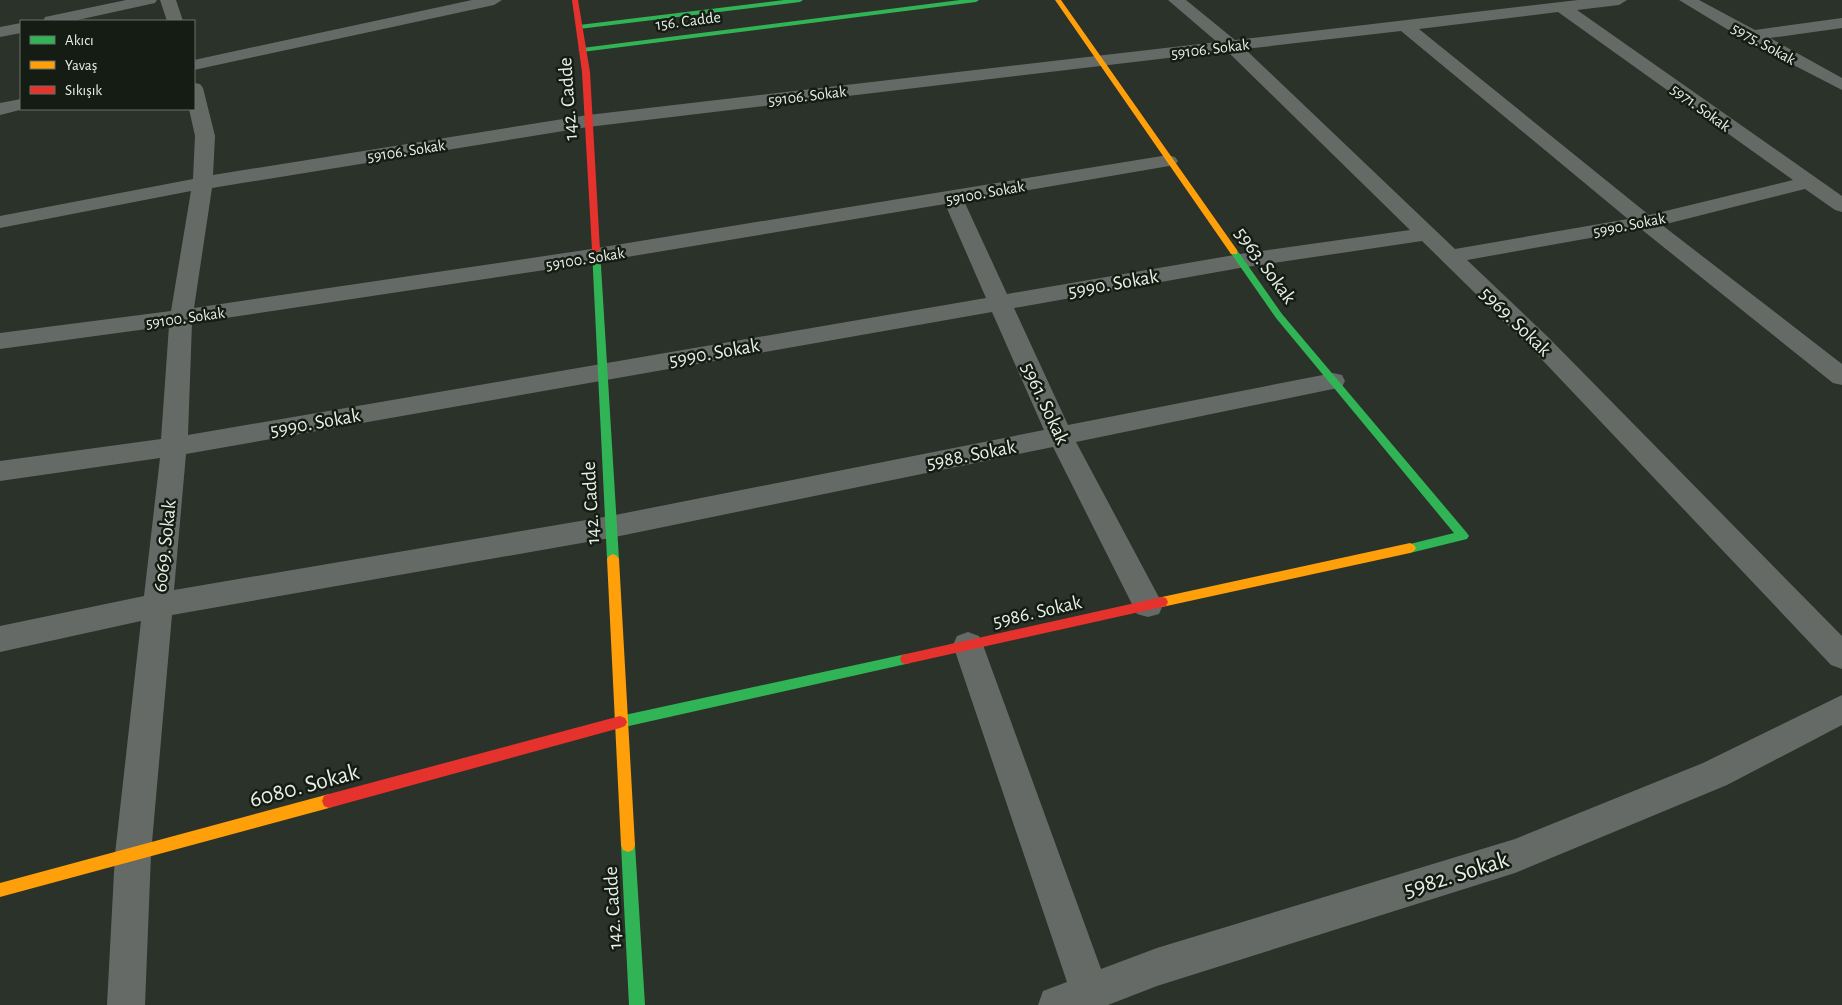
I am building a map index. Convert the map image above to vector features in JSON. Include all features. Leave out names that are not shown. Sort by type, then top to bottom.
[{"type":"street","points":[[56,20],[150,0]]},
{"type":"street","points":[[168,0],[175,20]]},
{"type":"street","points":[[195,66],[494,0]]},
{"type":"street","name":"142. Cadde","points":[[575,0],[582,50],[588,121],[637,1005]]},
{"type":"street","name":"156. Cadde","points":[[579,27],[800,0]]},
{"type":"street","name":"156. Cadde","points":[[582,50],[976,0]]},
{"type":"street","name":"5963. Sokak","points":[[1058,0],[1102,61],[1168,161],[1279,316],[1463,536]]},
{"type":"street","name":"5969. Sokak","points":[[1176,0],[1232,46],[1539,342],[1842,656]]},
{"type":"street","name":"59106. Sokak","points":[[0,222],[203,183],[588,121],[1619,0]]},
{"type":"street","name":"5975. Sokak","points":[[1687,0],[1842,85]]},
{"type":"street","name":"5971. Sokak","points":[[1562,7],[1807,183],[1842,206]]},
{"type":"street","points":[[1751,36],[1842,22]]},
{"type":"street","points":[[1404,25],[1645,222],[1842,377]]},
{"type":"street","points":[[0,32],[20,28]]},
{"type":"street","name":"6069. Sokak","points":[[126,1005],[133,854],[174,447],[181,318],[203,183],[205,136],[195,92]]},
{"type":"street","points":[[0,109],[20,104]]},
{"type":"street","name":"59100. Sokak","points":[[0,341],[181,318],[595,257],[1168,161]]},
{"type":"street","name":"5990. Sokak","points":[[1450,256],[1645,222],[1807,183]]},
{"type":"street","name":"5961. Sokak","points":[[952,197],[1060,436],[1148,605]]},
{"type":"street","name":"5990. Sokak","points":[[0,471],[174,447],[1240,261],[1427,234]]},
{"type":"street","name":"5988. Sokak","points":[[0,639],[158,606],[610,527],[1333,380]]},
{"type":"street","name":"5986. Sokak","points":[[620,722],[1463,536]]},
{"type":"street","points":[[968,645],[1090,992]]},
{"type":"street","name":"5982. Sokak","points":[[1057,1005],[1157,967],[1515,856],[1715,774],[1842,709]]},
{"type":"street","name":"6080. Sokak","points":[[0,890],[620,722]]},
{"type":"traffic: fast","points":[[579,27],[800,0]]},
{"type":"traffic: fast","points":[[582,50],[976,0]]},
{"type":"traffic: fast","points":[[596,250],[613,559]]},
{"type":"traffic: fast","points":[[1234,252],[1279,316],[1463,536],[1410,548]]},
{"type":"traffic: fast","points":[[620,722],[906,659]]},
{"type":"traffic: fast","points":[[628,845],[637,1005]]},
{"type":"traffic: slow","points":[[1058,0],[1234,252]]},
{"type":"traffic: slow","points":[[1162,602],[1410,548]]},
{"type":"traffic: slow","points":[[613,559],[628,845]]},
{"type":"traffic: slow","points":[[0,890],[329,801]]},
{"type":"traffic: jam","points":[[575,0],[586,72],[596,250]]},
{"type":"traffic: jam","points":[[906,659],[1162,602]]},
{"type":"traffic: jam","points":[[329,801],[620,722]]}]
